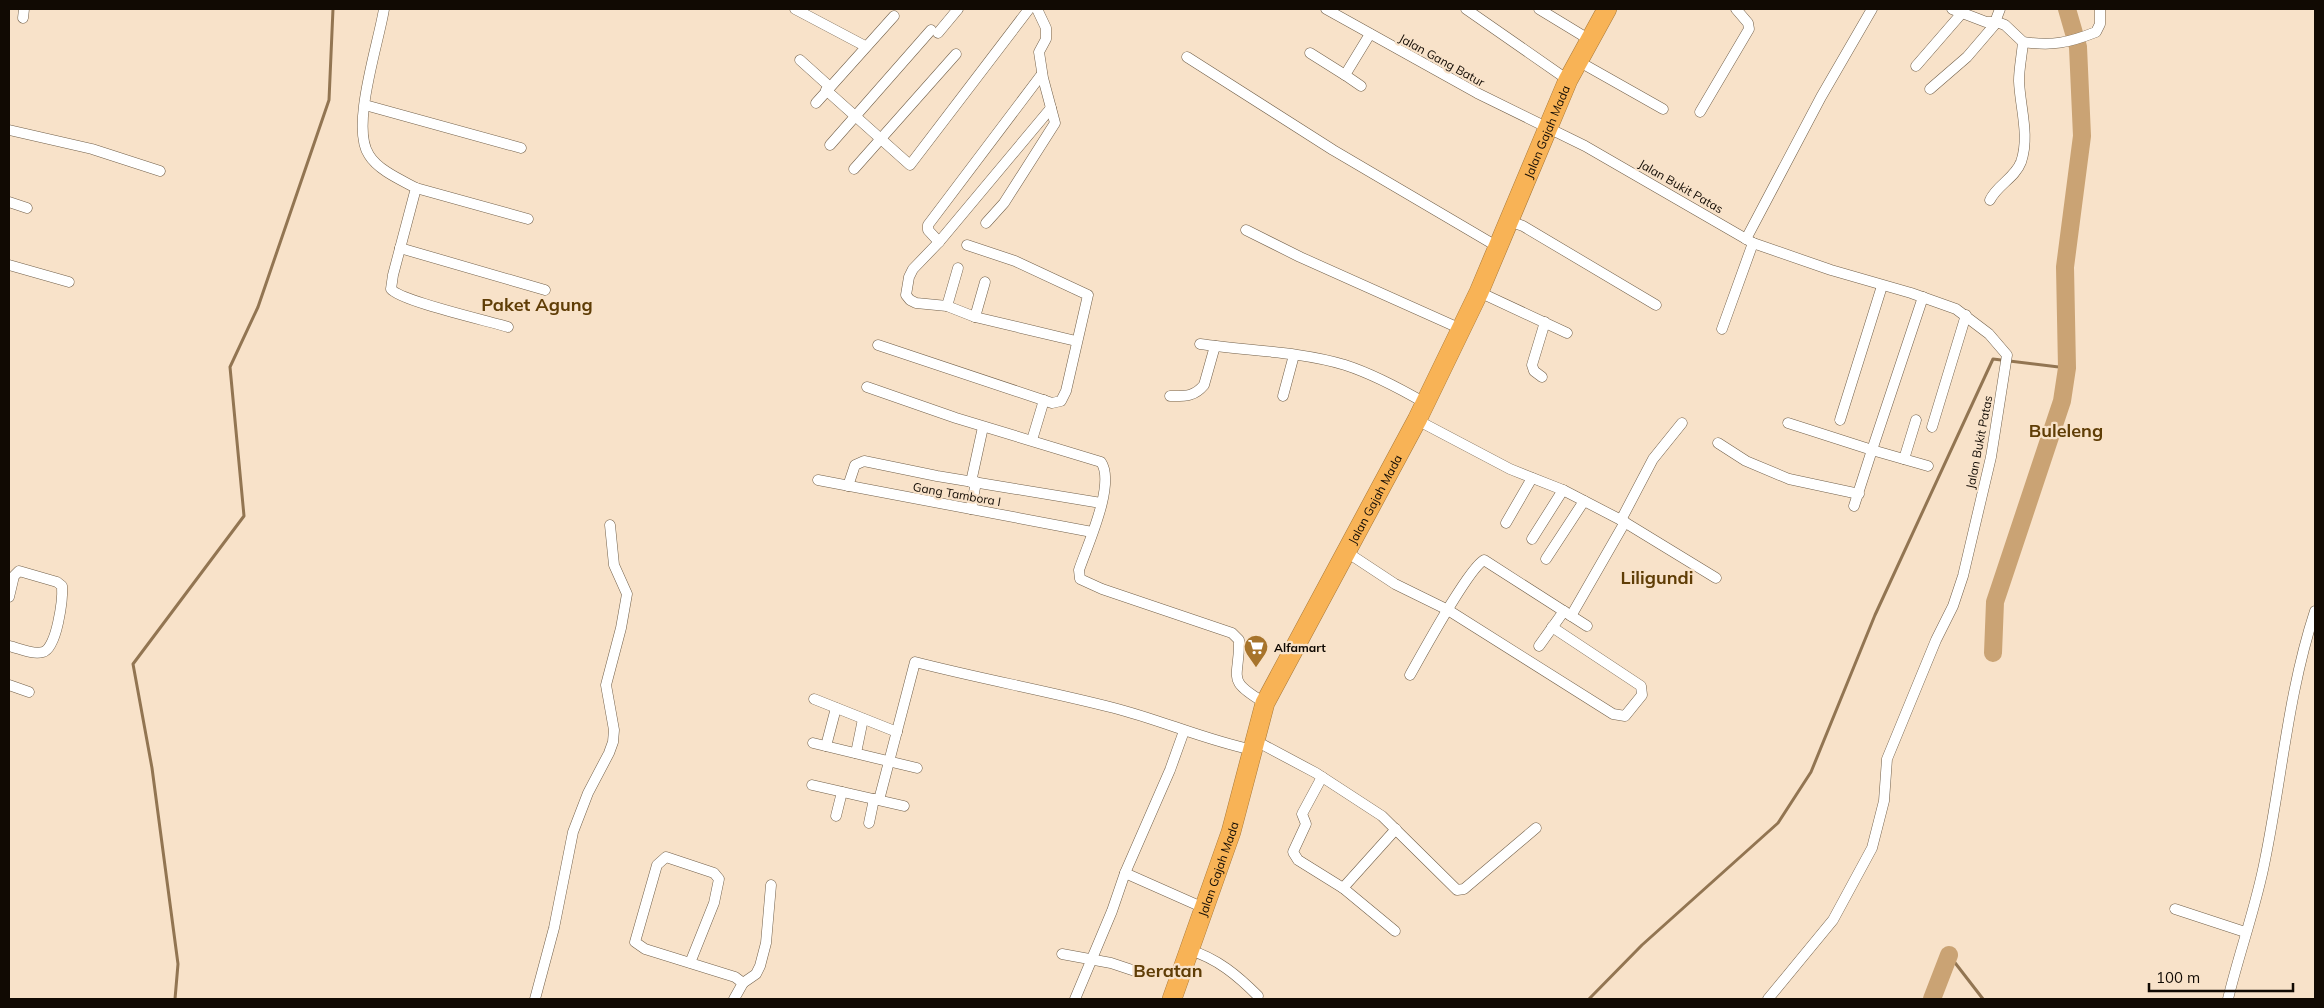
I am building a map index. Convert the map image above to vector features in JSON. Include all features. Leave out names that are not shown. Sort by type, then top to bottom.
[{"type":"highway","name":"Jalan Gajah Mada","points":[[1172,999],[1234,824],[1265,703],[1417,420],[1479,292],[1568,80],[1607,9]]},
{"type":"street","points":[[384,9],[364,105],[364,129],[368,155],[376,163],[416,188],[528,219]]},
{"type":"street","points":[[795,9],[865,46]]},
{"type":"street","points":[[830,145],[934,32],[958,9]]},
{"type":"street","points":[[800,60],[855,116],[910,165],[1029,9]]},
{"type":"street","points":[[986,223],[1004,203],[1055,123],[1042,74],[1039,52],[1046,38],[1046,28],[1037,9]]},
{"type":"street","name":"Jalan Gang Batur","points":[[1326,9],[1477,93],[1547,129]]},
{"type":"street","points":[[1466,9],[1568,80]]},
{"type":"street","points":[[1539,9],[1590,40]]},
{"type":"street","points":[[1700,112],[1749,29],[1748,24],[1736,9]]},
{"type":"street","points":[[1722,329],[1750,241],[1821,97],[1872,9]]},
{"type":"street","points":[[1930,89],[1967,57],[1996,22],[2000,9]]},
{"type":"street","points":[[1916,66],[1956,10],[1986,22],[1996,22],[2005,25],[2023,42],[2069,42],[2096,32],[2100,24],[2100,9]]},
{"type":"street","points":[[816,103],[865,46],[894,16]]},
{"type":"street","points":[[1345,75],[1370,34]]},
{"type":"street","points":[[1990,200],[1995,190],[2010,178],[2021,161],[2024,138],[2019,79],[2023,42]]},
{"type":"street","points":[[1310,53],[1361,86]]},
{"type":"street","points":[[854,169],[956,54]]},
{"type":"street","points":[[1187,57],[1333,150],[1498,247]]},
{"type":"street","points":[[1578,61],[1663,109]]},
{"type":"street","points":[[939,242],[928,230],[928,225],[1042,74]]},
{"type":"street","points":[[364,105],[521,148]]},
{"type":"street","points":[[1051,108],[939,242],[913,269],[908,277],[906,295],[916,303],[947,306],[975,317],[1076,340]]},
{"type":"street","name":"Jalan Bukit Patas","points":[[1547,129],[1633,173],[1750,241],[1882,286],[1944,303],[1966,315],[1996,341],[2007,359],[1991,457],[1963,576],[1950,614],[1936,640],[1887,759],[1884,801],[1872,848],[1834,920],[1768,999]]},
{"type":"street","points":[[9,130],[100,151],[160,171]]},
{"type":"street","points":[[416,188],[391,284],[394,293],[508,327]]},
{"type":"street","points":[[9,202],[27,208]]},
{"type":"street","points":[[1509,221],[1523,226],[1656,305]]},
{"type":"street","points":[[1246,230],[1300,258],[1461,329]]},
{"type":"street","points":[[878,346],[1044,400],[1057,403],[1064,398],[1076,340],[1089,298],[1088,295],[1015,261],[967,245]]},
{"type":"street","points":[[400,248],[545,290]]},
{"type":"street","points":[[9,265],[69,282]]},
{"type":"street","points":[[947,306],[958,268]]},
{"type":"street","points":[[975,317],[986,282]]},
{"type":"street","points":[[1840,420],[1882,286]]},
{"type":"street","points":[[1479,292],[1567,333]]},
{"type":"street","points":[[1854,506],[1923,297]]},
{"type":"street","points":[[1932,427],[1966,315]]},
{"type":"street","points":[[1542,377],[1534,371],[1532,365],[1545,322]]},
{"type":"street","points":[[1200,344],[1319,359],[1360,371],[1393,384],[1425,403]]},
{"type":"street","points":[[1170,396],[1191,396],[1201,390],[1215,346]]},
{"type":"street","points":[[1283,396],[1294,355]]},
{"type":"street","points":[[867,387],[983,427],[1101,462],[1105,478],[1101,503],[1079,570],[1082,580],[1232,633],[1240,642],[1235,671],[1237,682],[1243,689],[1265,703]]},
{"type":"street","points":[[1032,440],[1044,400]]},
{"type":"street","points":[[1417,420],[1510,469],[1563,490],[1623,521],[1716,578]]},
{"type":"street","points":[[1904,459],[1916,420]]},
{"type":"street","points":[[1539,646],[1552,627],[1567,614],[1623,521],[1653,460],[1682,423]]},
{"type":"street","points":[[1788,423],[1928,466]]},
{"type":"street","points":[[972,509],[973,482],[983,427]]},
{"type":"street","points":[[1718,443],[1746,461],[1789,479],[1859,494]]},
{"type":"street","points":[[848,486],[855,465],[864,461],[973,482],[1101,503]]},
{"type":"street","points":[[1506,523],[1532,478]]},
{"type":"street","name":"Gang Tambora I","points":[[818,480],[1092,532]]},
{"type":"street","points":[[1532,539],[1563,490]]},
{"type":"street","points":[[1546,558],[1584,501]]},
{"type":"street","points":[[535,999],[554,928],[573,832],[588,793],[610,753],[613,742],[614,730],[608,709],[606,685],[621,628],[627,594],[614,564],[610,525]]},
{"type":"street","points":[[1345,551],[1396,584],[1448,610],[1606,710],[1620,716],[1625,716],[1642,695],[1641,686],[1552,627]]},
{"type":"street","points":[[1410,675],[1448,610],[1480,563],[1486,560],[1587,626]]},
{"type":"street","points":[[9,597],[14,576],[19,571],[57,582],[62,586],[56,630],[52,644],[46,650],[36,653],[9,646]]},
{"type":"street","points":[[2228,999],[2245,932],[2261,882],[2288,722],[2306,640],[2315,612]]},
{"type":"street","points":[[869,823],[889,761],[915,662],[988,680],[1018,684],[1070,696],[1147,717],[1224,744],[1254,745],[1322,777],[1382,816],[1453,887],[1461,891],[1536,828]]},
{"type":"street","points":[[9,685],[29,692]]},
{"type":"street","points":[[814,700],[897,732]]},
{"type":"street","points":[[826,746],[836,708]]},
{"type":"street","points":[[856,754],[863,719]]},
{"type":"street","points":[[1075,999],[1112,911],[1125,873],[1167,778],[1184,731]]},
{"type":"street","points":[[813,743],[917,768]]},
{"type":"street","points":[[1322,777],[1302,814],[1306,824],[1293,854],[1343,888],[1395,931]]},
{"type":"street","points":[[812,785],[904,806]]},
{"type":"street","points":[[836,816],[842,792]]},
{"type":"street","points":[[1343,888],[1396,829]]},
{"type":"street","points":[[690,963],[714,903],[719,879],[714,873],[666,857],[657,865],[635,939],[637,944],[645,949],[690,963],[735,977],[743,983]]},
{"type":"street","points":[[1125,873],[1204,908]]},
{"type":"street","points":[[734,999],[743,983],[756,974],[763,957],[771,885]]},
{"type":"street","points":[[2175,909],[2245,932]]},
{"type":"street","points":[[1189,950],[1215,960],[1235,974],[1258,996]]},
{"type":"street","points":[[1062,954],[1111,963],[1138,972]]},
{"type":"waterway","points":[[175,999],[178,964],[152,768],[133,664],[244,516],[230,367],[258,307],[329,100],[333,9]]},
{"type":"waterway","points":[[1993,653],[1995,602],[2062,401],[2067,368],[2065,267],[2082,136],[2078,47],[2067,9]]},
{"type":"waterway","points":[[1589,999],[1642,945],[1778,823],[1811,772],[1875,615],[1993,359],[2067,368]]},
{"type":"waterway","points":[[1949,955],[1983,999]]},
{"type":"waterway","points":[[1932,999],[1949,955]]},
{"type":"place","name":"Alfamart","points":[[1256,668]]},
{"type":"district","name":"Paket Agung","points":[[537,304]]},
{"type":"district","name":"Buleleng","points":[[2066,430]]},
{"type":"district","name":"Liligundi","points":[[1657,577]]},
{"type":"district","name":"Beratan","points":[[1168,970]]}]
